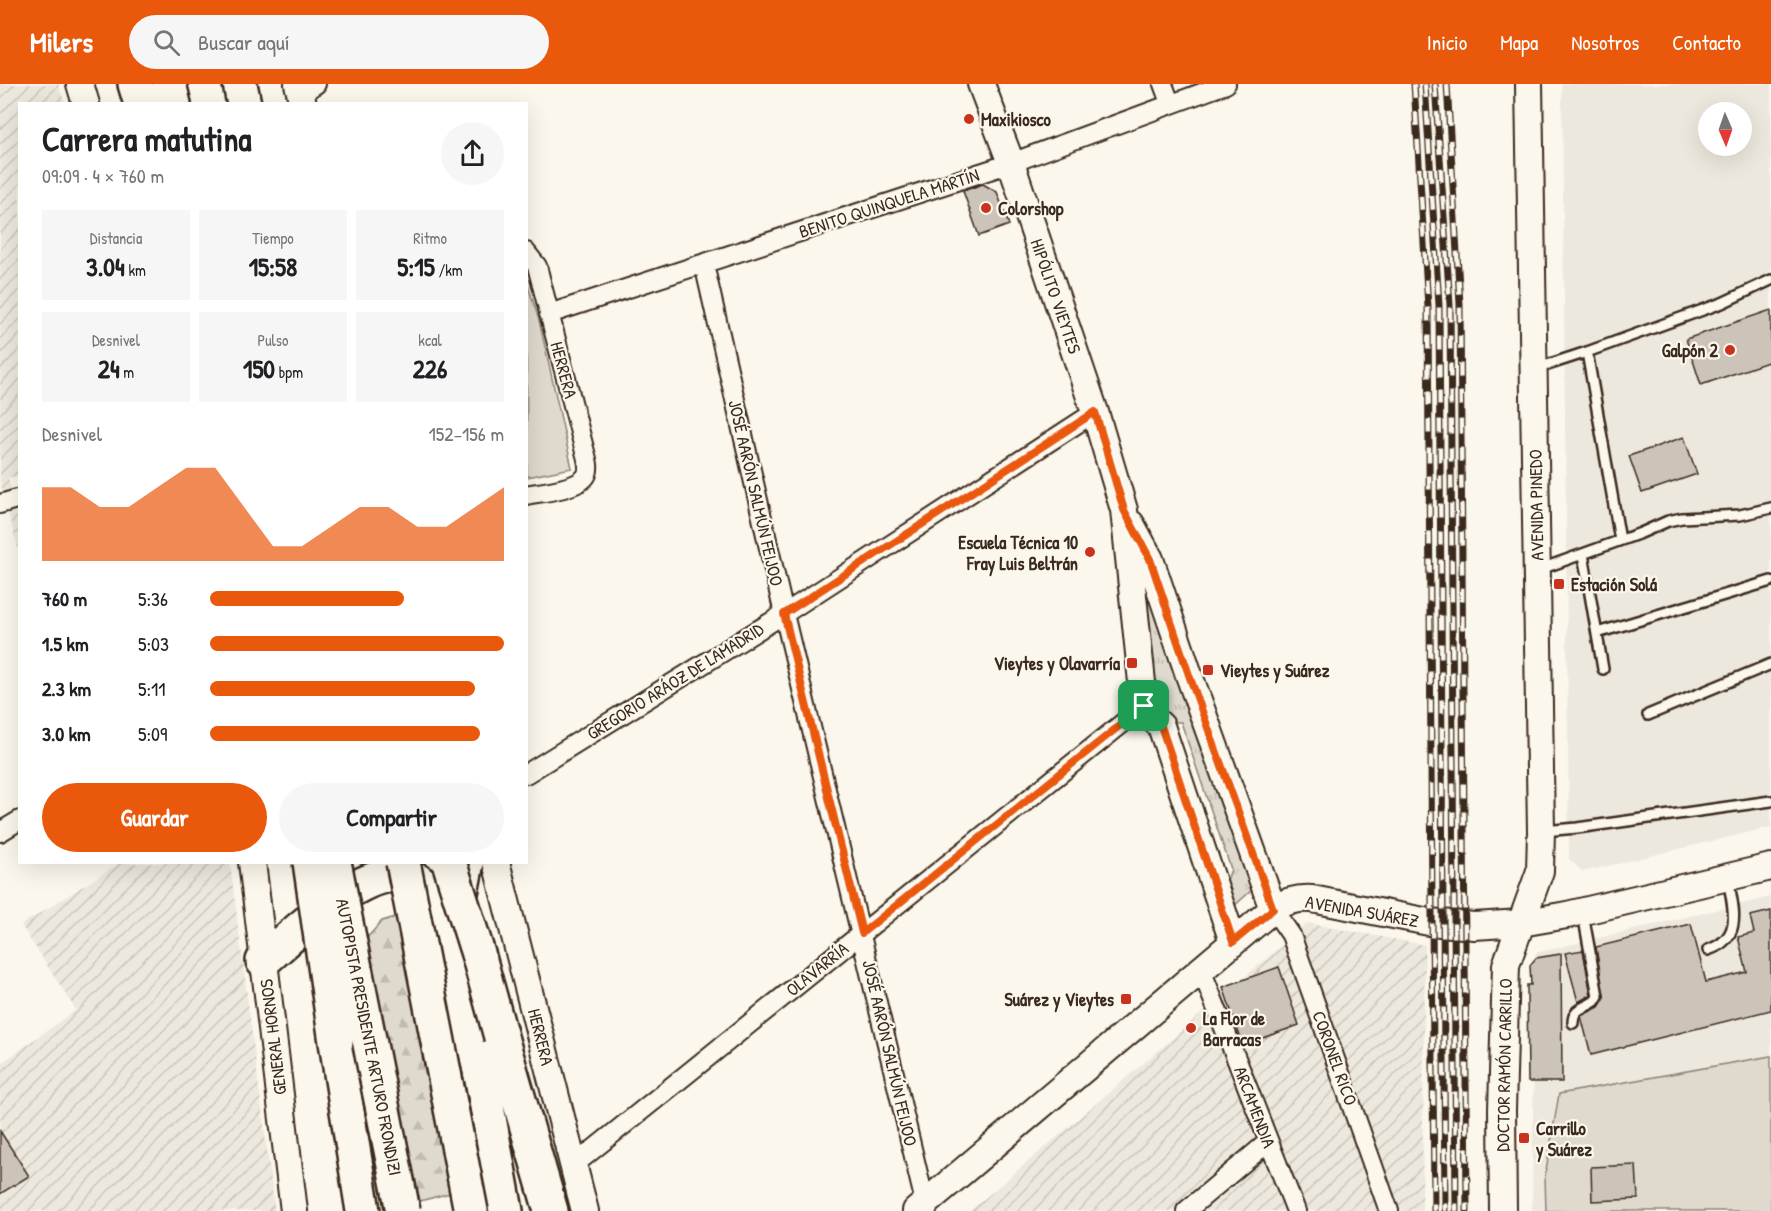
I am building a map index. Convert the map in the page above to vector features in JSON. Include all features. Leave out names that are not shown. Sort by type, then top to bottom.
[{"type":"highway","points":[[135,84],[140,102]]},
{"type":"highway","points":[[169,84],[174,102]]},
{"type":"highway","points":[[240,84],[244,102]]},
{"type":"highway","points":[[310,864],[363,1211]]},
{"type":"highway","name":"AUTOPISTA PRESIDENTE ARTURO FRONDIZI","points":[[334,864],[403,1211]]},
{"type":"highway","points":[[403,864],[471,1211]]},
{"type":"highway","points":[[450,864],[479,957],[551,1211]]},
{"type":"highway","points":[[453,934],[467,864]]},
{"type":"highway","points":[[264,961],[336,900],[361,884],[382,876],[403,875],[416,879],[435,897],[450,923],[453,934],[455,960],[483,1085],[506,1211]]},
{"type":"main road","points":[[80,84],[85,102]]},
{"type":"main road","name":"HIPÓLITO VIEYTES","points":[[981,84],[1011,163],[1095,412],[1124,510],[1144,706]]},
{"type":"main road","name":"AVENIDA PINEDO","points":[[1521,923],[1540,871],[1541,831],[1529,84]]},
{"type":"main road","name":"HIPÓLITO VIEYTES","points":[[1124,510],[1150,559],[1273,909]]},
{"type":"main road","points":[[1144,706],[1148,715],[1161,726],[1233,942]]},
{"type":"main road","name":"GENERAL HORNOS","points":[[252,864],[294,1211]]},
{"type":"main road","name":"HERRERA","points":[[497,864],[585,1211]]},
{"type":"main road","name":"AVENIDA SUÁREZ","points":[[923,1208],[1201,969],[1283,903],[1297,899],[1312,899],[1429,922],[1474,926],[1521,923],[1771,867]]},
{"type":"main road","name":"DOCTOR RAMÓN CARRILLO","points":[[1503,1211],[1502,1110],[1506,965],[1521,923]]},
{"type":"street","points":[[1163,84],[1170,104]]},
{"type":"street","name":"BENITO QUINQUELA MARTÍN","points":[[549,314],[1011,163],[1226,84]]},
{"type":"street","name":"HERRERA","points":[[528,255],[537,266],[588,462],[585,477],[572,486],[528,495]]},
{"type":"street","name":"JOSÉ AARÓN SALMÚN FEIJOO","points":[[704,264],[784,614],[862,933],[923,1208]]},
{"type":"street","name":"GREGORIO ARÁOZ DE LAMADRID","points":[[528,773],[784,614],[1095,412]]},
{"type":"street","points":[[0,504],[18,499]]},
{"type":"street","name":"OLAVARRÍA","points":[[574,1165],[1144,706]]},
{"type":"street","points":[[0,832],[18,821]]},
{"type":"street","name":"CORONEL RICO","points":[[1273,909],[1291,935],[1389,1211]]},
{"type":"street","name":"ARCAMENDIA","points":[[1201,969],[1296,1211]]},
{"type":"street","points":[[1186,1211],[1268,1142]]},
{"type":"lane","points":[[1534,369],[1722,303],[1771,280]]},
{"type":"lane","points":[[1587,352],[1620,540]]},
{"type":"lane","points":[[1537,570],[1668,521],[1682,518],[1740,515],[1771,508]]},
{"type":"lane","points":[[1583,554],[1603,669]]},
{"type":"lane","points":[[1597,633],[1771,582]]},
{"type":"lane","points":[[1648,716],[1771,664]]},
{"type":"lane","points":[[1541,831],[1771,801]]},
{"type":"lane","points":[[1708,950],[1719,946],[1724,941],[1734,921],[1727,877]]},
{"type":"lane","points":[[1573,1023],[1575,1012],[1595,1001],[1598,996],[1582,911]]},
{"type":"shaded area","points":[[0,84],[58,84],[65,102],[18,102],[18,476],[8,478],[18,518],[18,548],[0,482]]},
{"type":"shaded area","points":[[1562,84],[1771,84],[1771,827],[1583,872],[1569,859]]},
{"type":"shaded area","points":[[118,864],[230,864],[275,1211],[0,1211],[0,1064],[76,1010],[21,925]]},
{"type":"shaded area","points":[[1771,897],[1771,1211],[1532,1211],[1535,953]]},
{"type":"shaded area","points":[[1308,923],[1425,945],[1422,1211],[970,1211]]},
{"type":"green space","points":[[528,285],[539,320],[572,468],[528,477]]},
{"type":"green space","points":[[1145,589],[1253,889],[1233,907],[1224,889],[1231,869],[1181,722],[1169,722],[1153,703],[1155,679],[1145,636]]},
{"type":"green space","points":[[399,916],[454,1192],[420,1201],[366,939],[382,921]]},
{"type":"green space","points":[[1771,1056],[1771,1211],[1546,1211],[1545,1177],[1559,1094]]},
{"type":"building","name":"Colorshop","points":[[983,184],[997,192],[1009,225],[979,236],[963,191]]},
{"type":"building","name":"Galpón 2","points":[[1771,310],[1771,361],[1701,385],[1686,339]]},
{"type":"building","points":[[1684,437],[1697,474],[1642,493],[1629,456]]},
{"type":"building","points":[[1771,911],[1771,1010],[1591,1055],[1581,1016],[1599,1007],[1604,999],[1596,947],[1691,924],[1706,982],[1747,972],[1738,937],[1754,933],[1750,916]]},
{"type":"building","points":[[1583,950],[1591,995],[1578,1002],[1565,953]]},
{"type":"building","points":[[1561,954],[1562,1082],[1528,1082],[1527,985],[1531,985],[1530,965],[1536,958]]},
{"type":"building","points":[[1279,967],[1299,1025],[1243,1045],[1223,987]]},
{"type":"building","points":[[0,1131],[29,1176],[0,1194]]},
{"type":"building","points":[[1636,1165],[1638,1199],[1592,1201],[1591,1167]]},
{"type":"railway","points":[[1414,84],[1428,307],[1434,1211]]},
{"type":"railway","points":[[1425,84],[1439,305],[1445,1211]]},
{"type":"railway","points":[[1435,84],[1450,305],[1456,1211]]},
{"type":"railway","points":[[1447,84],[1460,304],[1467,1211]]},
{"type":"place","name":"Maxikiosco","points":[[969,119]]},
{"type":"place","name":"Colorshop","points":[[986,208]]},
{"type":"place","name":"Galpón 2","points":[[1730,350]]},
{"type":"place","name":"Escuela Técnica 10 Fray Luis Beltrán","points":[[1090,552]]},
{"type":"place","name":"Estación Solá","points":[[1559,584]]},
{"type":"place","name":"Vieytes y Olavarría","points":[[1132,663]]},
{"type":"place","name":"Vieytes y Suárez","points":[[1208,670]]},
{"type":"place","name":"Suárez y Vieytes","points":[[1126,999]]},
{"type":"place","name":"La Flor de Barracas","points":[[1191,1028]]},
{"type":"place","name":"Carrillo y Suárez","points":[[1524,1138]]},
{"type":"route","points":[[1095,412],[1124,510],[1150,559],[1273,909],[1233,942],[1161,726],[1148,715],[1144,706],[862,933],[784,614],[1095,412]]}]
